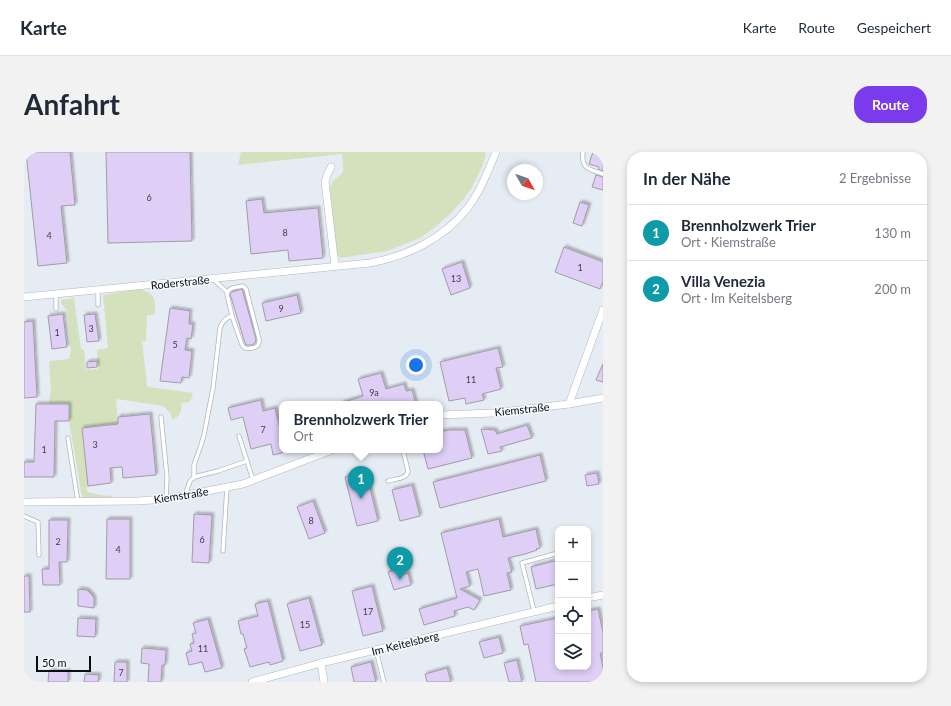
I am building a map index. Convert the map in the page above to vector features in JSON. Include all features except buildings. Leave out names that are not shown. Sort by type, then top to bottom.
[{"type":"street","name":"Roderstraße","points":[[24,298],[370,263],[385,260],[404,254],[432,241],[467,209],[480,188],[496,152]]},
{"type":"street","points":[[331,167],[325,182],[335,266]]},
{"type":"street","points":[[569,404],[603,310]]},
{"type":"street","name":"Kiemstraße","points":[[443,414],[494,413],[569,404],[603,398]]},
{"type":"street","name":"Kiemstraße","points":[[24,502],[138,501],[166,499],[244,484],[324,453]]},
{"type":"street","points":[[591,597],[603,595]]},
{"type":"street","name":"Im Keitelsberg","points":[[253,682],[321,663],[555,607]]},
{"type":"street","points":[[321,663],[324,682]]},
{"type":"lane","points":[[582,152],[583,164],[587,168],[603,174]]},
{"type":"lane","points":[[212,279],[227,292],[232,316],[242,345],[245,348],[256,347],[259,343],[258,335],[246,289],[242,286],[230,289],[227,292]]},
{"type":"lane","points":[[98,290],[98,305]]},
{"type":"lane","points":[[56,294],[56,309]]},
{"type":"lane","points":[[194,478],[193,467],[204,435],[213,388],[219,334],[225,319],[232,316]]},
{"type":"lane","points":[[161,417],[167,477],[166,499]]},
{"type":"lane","points":[[239,436],[253,481]]},
{"type":"lane","points":[[68,438],[78,502]]},
{"type":"lane","points":[[388,481],[408,474],[404,453]]},
{"type":"lane","points":[[184,496],[190,481],[194,478],[247,461]]},
{"type":"lane","points":[[223,551],[227,487]]},
{"type":"lane","points":[[24,516],[38,522],[39,555]]},
{"type":"lane","points":[[534,612],[522,563],[555,554]]},
{"type":"lane","points":[[376,650],[384,682]]},
{"type":"green space","points":[[241,152],[485,152],[486,155],[471,189],[462,201],[450,214],[420,238],[387,251],[340,258],[337,254],[330,188],[332,183],[343,171],[342,154],[238,165]]},
{"type":"green space","points":[[139,289],[152,295],[155,302],[154,315],[147,315],[146,341],[142,341],[148,387],[193,393],[190,402],[181,403],[180,413],[172,420],[171,414],[163,406],[117,399],[118,424],[82,428],[88,486],[86,489],[88,492],[112,496],[109,498],[83,498],[69,421],[49,404],[51,389],[50,361],[69,359],[71,351],[67,311],[61,303],[61,300],[74,298],[81,349],[84,350],[86,370],[98,369],[97,350],[108,348],[103,295]]},
{"type":"place","name":"Brennholzwerk Trier","points":[[361,499]]},
{"type":"place","name":"Villa Venezia","points":[[400,580]]}]
